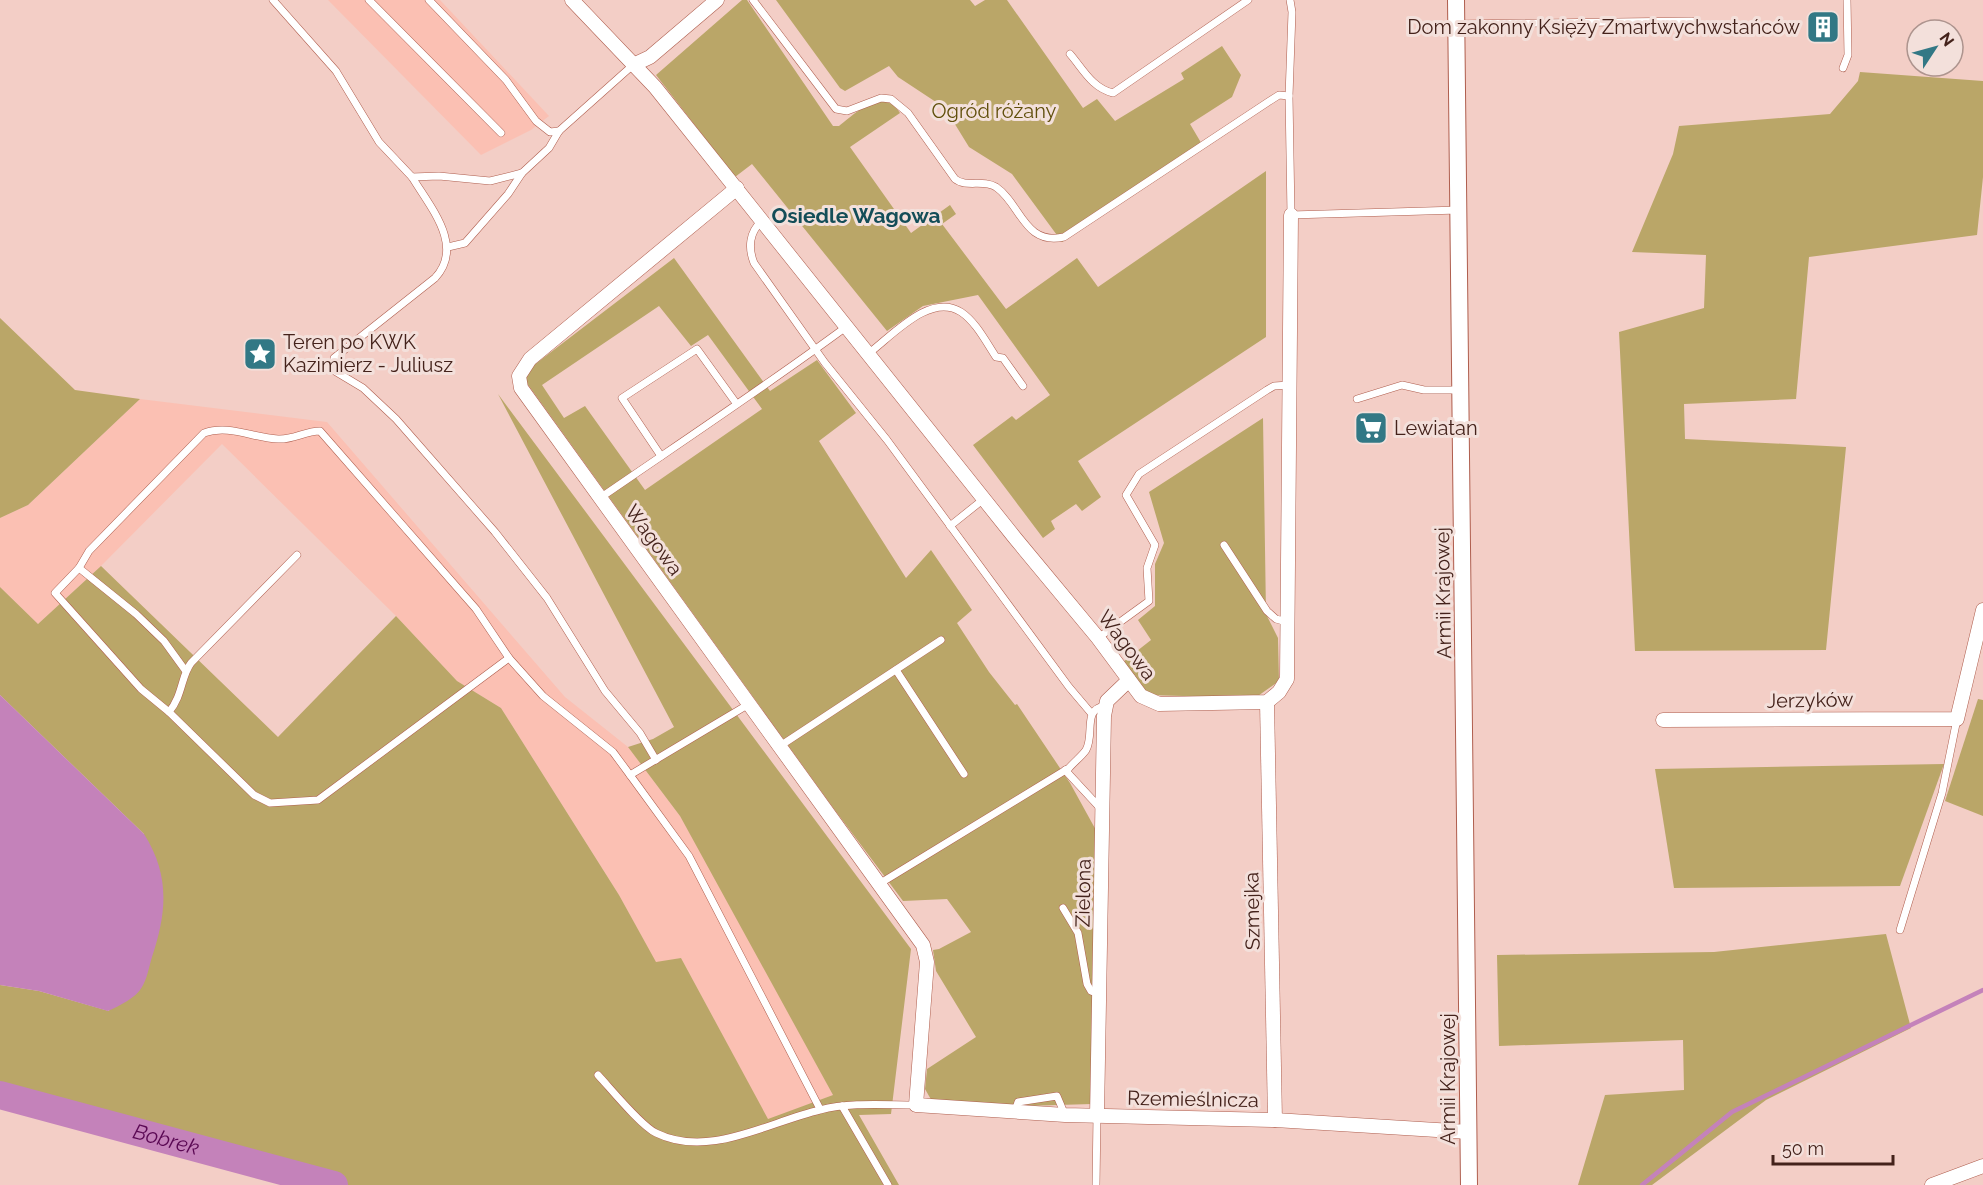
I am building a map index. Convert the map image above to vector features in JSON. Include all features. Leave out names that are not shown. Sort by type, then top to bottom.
[{"type":"street","name":"Wagowa","points":[[572,0],[655,87],[1098,638],[1142,696],[1159,704],[1267,702]]},
{"type":"street","points":[[633,65],[650,57],[717,0]]},
{"type":"street","name":"Armii Krajowej","points":[[1456,0],[1469,1185]]},
{"type":"street","name":"Wagowa","points":[[737,188],[524,365],[519,376],[527,399],[923,945],[927,962],[916,1105]]},
{"type":"street","points":[[1267,702],[1279,692],[1287,679],[1291,215]]},
{"type":"street","points":[[1957,719],[1983,610]]},
{"type":"street","points":[[1106,704],[1129,680]]},
{"type":"street","name":"Szmejka","points":[[1267,702],[1275,1120]]},
{"type":"street","name":"Zielona","points":[[1097,1116],[1106,704]]},
{"type":"street","name":"Jerzyków","points":[[1663,720],[1957,719]]},
{"type":"street","name":"Rzemieślnicza","points":[[916,1105],[1097,1116],[1275,1120],[1469,1132]]},
{"type":"street","points":[[1932,1185],[1983,1166]]},
{"type":"lane","points":[[273,0],[336,71],[380,142],[412,177],[442,227],[448,246],[446,266],[334,358],[333,370],[363,388],[396,419],[495,532],[547,598],[605,692],[640,733],[656,759]]},
{"type":"lane","points":[[369,0],[501,133]]},
{"type":"lane","points":[[429,0],[506,80],[536,121],[550,132],[559,131]]},
{"type":"lane","points":[[753,0],[836,109],[847,111],[881,98],[891,99],[909,114],[959,183],[989,184],[998,188],[1035,232],[1052,240],[1064,237],[1268,102],[1280,95],[1289,96]]},
{"type":"lane","points":[[1070,54],[1095,85],[1102,91],[1113,93],[1248,0]]},
{"type":"lane","points":[[1290,0],[1292,12],[1289,96],[1291,215],[1459,210]]},
{"type":"lane","points":[[1843,68],[1848,55],[1847,0]]},
{"type":"lane","points":[[1456,24],[1692,21]]},
{"type":"lane","points":[[448,246],[465,243],[508,194],[522,173],[549,148],[559,131],[633,65]]},
{"type":"lane","points":[[412,177],[439,176],[490,181],[522,173]]},
{"type":"lane","points":[[762,220],[755,226],[751,240],[750,253],[754,263],[816,350],[1069,687],[1091,713]]},
{"type":"lane","points":[[869,353],[930,308],[951,307],[971,321],[996,357],[1003,358],[1023,386]]},
{"type":"lane","points":[[600,498],[816,350],[847,326]]},
{"type":"lane","points":[[661,456],[622,398],[697,349],[736,403]]},
{"type":"lane","points":[[1098,638],[1149,601],[1148,568],[1155,544],[1126,495],[1132,482],[1139,474],[1267,390],[1274,386],[1289,385]]},
{"type":"lane","points":[[1357,399],[1402,385],[1424,390],[1461,390]]},
{"type":"lane","points":[[509,658],[318,800],[270,802],[254,795],[169,712],[141,688],[55,592],[79,568],[89,551],[204,433],[214,429],[228,429],[277,439],[320,431],[476,609],[509,658],[543,696],[613,753],[689,856],[820,1109]]},
{"type":"lane","points":[[950,526],[985,498]]},
{"type":"lane","points":[[1224,545],[1267,611],[1276,619],[1287,622]]},
{"type":"lane","points":[[169,712],[183,688],[185,670],[297,555]]},
{"type":"lane","points":[[79,568],[136,614],[164,641],[185,670]]},
{"type":"lane","points":[[780,746],[941,640]]},
{"type":"lane","points":[[896,670],[964,774]]},
{"type":"lane","points":[[630,776],[730,718],[749,704]]},
{"type":"lane","points":[[879,884],[1065,770],[1087,749],[1091,713],[1096,707],[1106,704]]},
{"type":"lane","points":[[1900,930],[1942,793],[1957,719]]},
{"type":"lane","points":[[1065,770],[1085,795],[1103,811]]},
{"type":"lane","points":[[1064,908],[1078,933],[1087,984],[1091,991],[1101,995]]},
{"type":"lane","points":[[598,1075],[654,1132],[672,1140],[712,1143],[820,1109],[842,1106],[916,1105]]},
{"type":"lane","points":[[842,1106],[888,1185]]},
{"type":"lane","points":[[1096,1185],[1097,1116]]},
{"type":"shaded area","points":[[328,0],[440,0],[549,116],[531,130],[481,155]]},
{"type":"shaded area","points":[[140,399],[327,422],[565,697],[628,747],[680,816],[761,959],[833,1095],[768,1120],[681,958],[656,963],[619,895],[501,708],[457,681],[396,616],[222,444],[101,566],[38,624],[0,587],[0,518],[28,505]]},
{"type":"shaded area","points":[[0,695],[144,834],[158,864],[162,879],[163,909],[147,977],[136,995],[108,1011],[39,991],[0,985]]},
{"type":"green space","points":[[742,0],[747,0],[833,126],[839,126],[861,109],[878,102],[893,105],[900,113],[850,147],[911,233],[950,205],[956,214],[942,224],[1006,309],[1077,258],[1098,287],[1266,171],[1266,337],[1078,461],[1101,497],[1082,511],[1076,504],[1051,521],[1055,529],[1043,538],[973,445],[1012,416],[1016,420],[1050,395],[978,295],[923,306],[887,331],[752,164],[735,177],[656,75]]},
{"type":"green space","name":"Ogród różany","points":[[776,0],[970,0],[975,6],[985,0],[1007,0],[1083,108],[1097,99],[1115,121],[1184,79],[1181,73],[1222,46],[1241,75],[1232,97],[1190,124],[1203,146],[1062,242],[1012,174],[969,147],[945,108],[898,77],[889,66],[845,91],[840,88]]},
{"type":"green space","points":[[1860,72],[1905,75],[1905,78],[1983,81],[1983,177],[1977,235],[1809,257],[1796,399],[1684,404],[1685,439],[1846,447],[1826,650],[1635,651],[1619,332],[1704,308],[1706,255],[1632,252],[1673,154],[1679,126],[1830,114],[1858,81]]},
{"type":"green space","points":[[674,258],[770,391],[817,360],[856,413],[819,441],[906,578],[931,550],[972,610],[957,623],[989,672],[1015,705],[1017,704],[1070,783],[1097,832],[1092,1104],[1024,1106],[933,1103],[925,1089],[927,1069],[976,1037],[936,971],[933,950],[971,932],[947,899],[903,901],[521,375]],"holes":[[[659,306],[691,346],[708,335],[762,409],[645,490],[585,406],[564,418],[542,385]]]},
{"type":"green space","points":[[0,318],[75,390],[140,399],[28,505],[0,518]]},
{"type":"green space","points":[[498,394],[911,949],[891,1114],[859,1115],[899,1185],[299,1185],[188,1153],[0,1106],[0,985],[39,991],[109,1011],[144,834],[0,695],[0,587],[38,624],[101,566],[278,737],[396,616],[457,681],[501,708],[619,895],[656,962],[681,958],[768,1119],[833,1095],[680,816],[628,747],[653,739],[674,727]]},
{"type":"green space","points":[[1263,418],[1266,614],[1278,638],[1279,681],[1255,698],[1147,695],[1123,662],[1151,640],[1138,620],[1155,606],[1155,564],[1164,543],[1149,492]]},
{"type":"green space","points":[[1978,699],[1983,700],[1983,816],[1945,801]]},
{"type":"green space","points":[[1944,764],[1900,886],[1674,888],[1655,769]]},
{"type":"green space","points":[[1886,934],[1911,1028],[1766,1100],[1652,1185],[1578,1185],[1605,1095],[1684,1090],[1683,1040],[1499,1046],[1497,955],[1714,952]]},
{"type":"waterway","points":[[1642,1185],[1732,1112],[1983,990]]},
{"type":"waterway","name":"Bobrek","points":[[0,1095],[334,1185]]},
{"type":"place","name":"Dom zakonny Księży Zmartwychwstańców","points":[[1823,27]]},
{"type":"place","name":"Teren po KWK Kazimierz - Juliusz","points":[[260,354]]},
{"type":"place","name":"Lewiatan","points":[[1371,428]]},
{"type":"district","name":"Osiedle Wagowa","points":[[856,216]]}]
